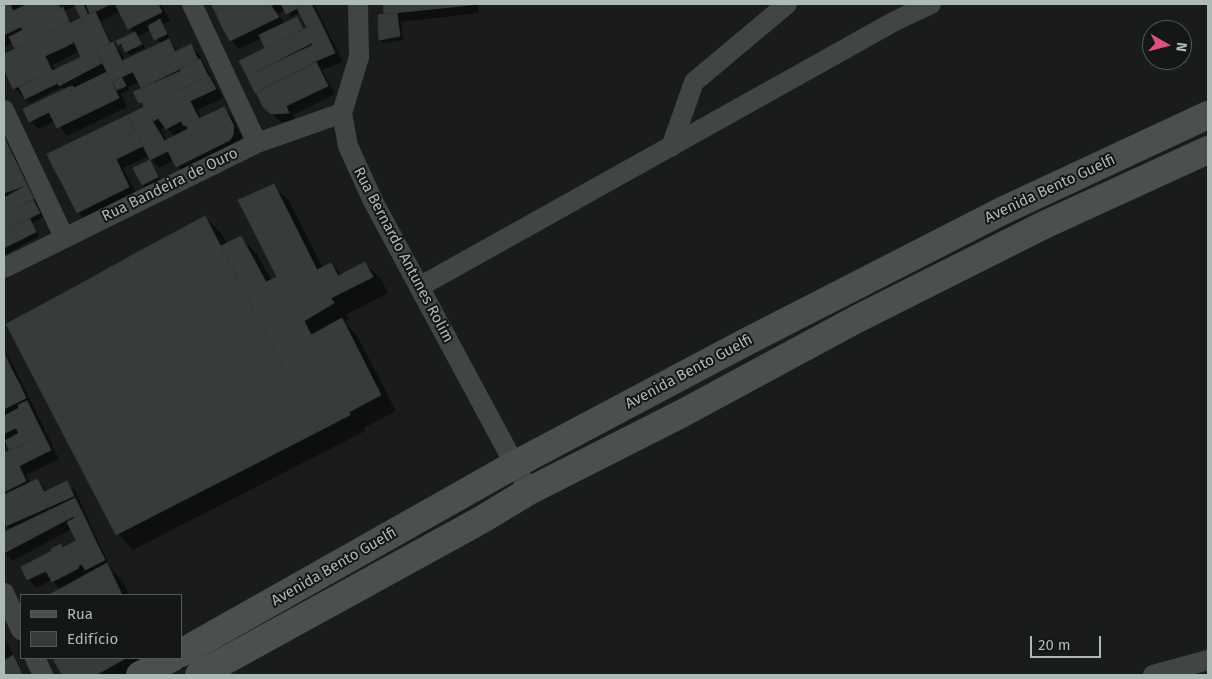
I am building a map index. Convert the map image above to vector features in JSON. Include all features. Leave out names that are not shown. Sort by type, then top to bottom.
[{"type":"main road","name":"Avenida Bento Guelfi","points":[[182,652],[514,465],[760,335],[1002,211],[1208,115]]},
{"type":"main road","name":"Avenida Bento Guelfi","points":[[200,675],[481,520],[529,491],[681,414],[857,318],[1044,225],[1208,150]]},
{"type":"main road","points":[[140,675],[170,659]]},
{"type":"street","points":[[192,4],[257,143]]},
{"type":"street","name":"Rua Bernardo Antunes Rolim","points":[[358,4],[359,57],[342,113],[348,146],[357,168],[529,491]]},
{"type":"street","points":[[671,147],[694,82],[787,4]]},
{"type":"street","points":[[420,287],[896,21],[931,4]]},
{"type":"street","points":[[4,110],[64,237]]},
{"type":"street","name":"Rua Bandeira de Ouro","points":[[4,268],[257,143],[342,113]]},
{"type":"street","points":[[4,593],[20,628]]},
{"type":"street","points":[[35,659],[43,675]]},
{"type":"street","points":[[1153,675],[1208,660]]},
{"type":"building","points":[[4,4],[14,4],[10,5],[13,11],[4,15]]},
{"type":"building","points":[[28,4],[58,4],[60,8],[4,35],[4,15]]},
{"type":"building","points":[[74,4],[83,4],[88,15],[81,18]]},
{"type":"building","points":[[86,4],[111,4],[90,14]]},
{"type":"building","points":[[115,4],[158,4],[162,12],[128,29]]},
{"type":"building","points":[[211,4],[236,4],[216,13]]},
{"type":"building","points":[[236,4],[275,4],[223,29],[216,13]]},
{"type":"building","points":[[281,4],[306,4],[286,14]]},
{"type":"building","points":[[311,4],[320,21],[307,28],[297,8]]},
{"type":"building","points":[[383,4],[471,4],[471,5],[384,14]]},
{"type":"building","points":[[271,6],[279,17],[230,41],[223,29]]},
{"type":"building","points":[[63,7],[70,23],[50,33],[43,16]]},
{"type":"building","points":[[95,11],[110,44],[96,50],[81,18]]},
{"type":"building","points":[[397,13],[400,36],[379,40],[378,15]]},
{"type":"building","points":[[43,16],[50,33],[15,49],[9,37],[23,30],[21,27]]},
{"type":"building","points":[[297,17],[303,29],[265,48],[259,35]]},
{"type":"building","points":[[81,18],[96,50],[81,57],[74,42],[67,46],[58,29]]},
{"type":"building","points":[[160,19],[167,34],[154,40],[148,26]]},
{"type":"building","points":[[320,21],[328,38],[313,45],[312,43],[247,76],[239,61]]},
{"type":"building","points":[[58,29],[67,46],[45,56],[52,71],[13,89],[4,69],[4,54]]},
{"type":"building","points":[[135,32],[142,44],[125,52],[121,43],[118,45],[116,41]]},
{"type":"building","points":[[328,38],[335,53],[311,63],[312,65],[255,93],[247,76]]},
{"type":"building","points":[[169,39],[175,52],[128,74],[122,61]]},
{"type":"building","points":[[113,42],[128,74],[112,82],[96,50]]},
{"type":"building","points":[[191,44],[198,60],[141,88],[133,72]]},
{"type":"building","points":[[96,50],[102,63],[59,86],[52,71]]},
{"type":"building","points":[[200,59],[208,76],[144,107],[142,102],[139,103],[133,92],[181,71],[180,68]]},
{"type":"building","points":[[316,62],[328,86],[286,106],[289,113],[271,114],[263,107],[256,92]]},
{"type":"building","points":[[52,71],[58,83],[25,99],[19,87]]},
{"type":"building","points":[[107,72],[112,82],[76,99],[69,87],[73,86],[74,88]]},
{"type":"building","points":[[209,76],[216,89],[190,101],[199,119],[184,126],[181,121],[166,129],[158,118],[154,121],[150,117],[144,107]]},
{"type":"building","points":[[122,78],[126,86],[117,90],[113,82]]},
{"type":"building","points":[[112,82],[119,98],[57,128],[49,112]]},
{"type":"building","points":[[69,87],[76,99],[29,122],[23,109]]},
{"type":"building","points":[[144,107],[162,137],[143,146],[128,115]]},
{"type":"building","points":[[224,107],[234,126],[233,135],[230,140],[176,167],[168,151],[150,160],[143,146],[162,137],[164,141],[188,129],[186,125]]},
{"type":"building","points":[[128,115],[135,131],[54,169],[47,154]]},
{"type":"building","points":[[135,131],[143,146],[63,185],[54,169]]},
{"type":"building","points":[[4,137],[11,152],[4,156]]},
{"type":"building","points":[[11,152],[19,168],[4,175],[4,156]]},
{"type":"building","points":[[116,159],[129,187],[77,213],[63,185]]},
{"type":"building","points":[[150,160],[158,177],[142,185],[133,168]]},
{"type":"building","points":[[19,168],[27,185],[4,193],[4,175]]},
{"type":"building","points":[[274,184],[317,270],[331,263],[338,276],[365,262],[373,277],[331,298],[334,303],[304,321],[311,335],[342,318],[381,395],[349,412],[350,415],[317,432],[221,246],[241,236],[266,282],[277,277],[238,200]]},
{"type":"building","points":[[27,185],[34,199],[4,214],[4,198]]},
{"type":"building","points":[[33,200],[40,213],[11,227],[4,214]]},
{"type":"building","points":[[4,214],[18,241],[4,248]]},
{"type":"building","points":[[205,216],[317,432],[249,467],[138,252]]},
{"type":"building","points":[[30,219],[36,232],[18,241],[11,227]]},
{"type":"building","points":[[138,252],[249,467],[182,501],[73,288]]},
{"type":"building","points":[[73,288],[182,501],[116,535],[6,324]]},
{"type":"building","points":[[4,353],[12,370],[4,373]]},
{"type":"building","points":[[12,370],[20,385],[4,393],[4,373]]},
{"type":"building","points":[[20,385],[26,398],[4,409],[4,393]]},
{"type":"building","points":[[27,401],[43,434],[10,451],[5,441],[19,433],[16,428],[5,433],[4,416],[19,408],[18,405]]},
{"type":"building","points":[[43,434],[51,450],[19,466],[26,481],[4,492],[4,453]]},
{"type":"building","points":[[37,479],[44,492],[4,511],[4,495]]},
{"type":"building","points":[[67,481],[74,496],[6,526],[4,511]]},
{"type":"building","points":[[75,498],[83,514],[74,518],[74,516],[4,553],[4,532]]},
{"type":"building","points":[[83,514],[91,531],[75,538],[67,522]]},
{"type":"building","points":[[91,531],[98,546],[27,580],[21,567],[52,551],[51,549],[61,544],[62,548],[76,541],[75,538]]},
{"type":"building","points":[[98,546],[105,560],[85,570],[82,564],[78,566],[79,568],[52,582],[46,571]]},
{"type":"building","points":[[107,563],[122,594],[51,594]]},
{"type":"building","points":[[13,655],[22,674],[4,675],[4,661]]},
{"type":"building","points":[[54,659],[124,659],[96,675],[62,675]]}]
